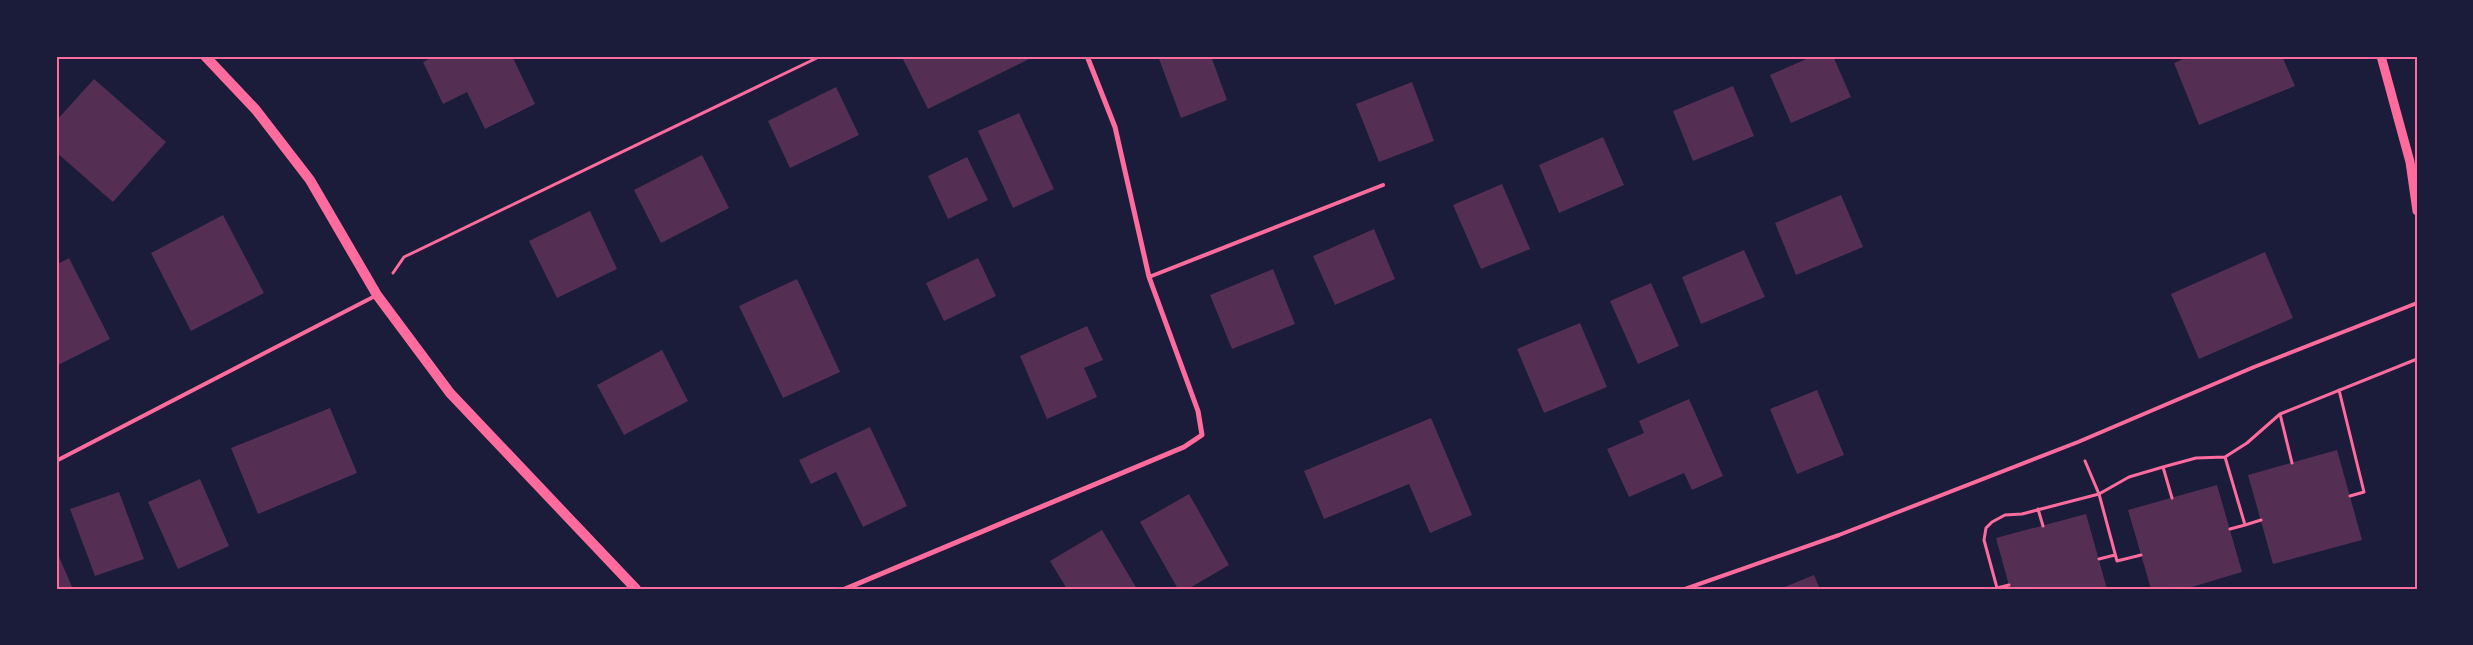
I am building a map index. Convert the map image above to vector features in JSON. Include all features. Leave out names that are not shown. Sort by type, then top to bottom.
[{"type":"main road","points":[[205,56],[256,110],[310,180],[377,295],[450,393],[636,589]]},
{"type":"street","points":[[846,589],[1184,447],[1202,435],[1198,411],[1149,277],[1115,126],[1087,56]]},
{"type":"street","points":[[2381,56],[2410,162],[2417,211]]},
{"type":"lane","points":[[1149,277],[1383,186]]},
{"type":"lane","points":[[56,461],[377,295]]},
{"type":"lane","points":[[1685,589],[1839,535],[2078,442],[2254,367],[2417,304]]},
{"type":"path","points":[[377,295],[404,257],[821,56]]},
{"type":"path","points":[[2009,585],[1997,588],[1984,540],[1986,528],[1992,522],[2005,516],[2099,494],[2129,477],[2163,467],[2196,458],[2225,457],[2248,444],[2280,414],[2417,359]]},
{"type":"path","points":[[2339,390],[2364,492],[2350,496]]},
{"type":"path","points":[[2280,414],[2292,463]]},
{"type":"path","points":[[2078,442],[2099,494],[2118,561],[2141,554]]},
{"type":"path","points":[[2225,457],[2245,525]]},
{"type":"path","points":[[2163,467],[2172,498]]},
{"type":"path","points":[[2038,509],[2043,526]]},
{"type":"path","points":[[2230,529],[2261,520]]},
{"type":"path","points":[[2099,559],[2115,554]]},
{"type":"building","points":[[435,56],[512,56],[535,104],[485,129],[467,92],[443,104],[423,62]]},
{"type":"building","points":[[1028,56],[1029,59],[928,109],[902,57]]},
{"type":"building","points":[[1158,56],[1211,56],[1227,100],[1181,118]]},
{"type":"building","points":[[1813,56],[1833,56],[1851,97],[1791,123],[1770,75]]},
{"type":"building","points":[[2190,56],[2282,56],[2295,86],[2199,125],[2174,63]]},
{"type":"building","points":[[94,79],[166,142],[113,202],[56,152],[56,121]]},
{"type":"building","points":[[1412,82],[1434,141],[1379,162],[1356,104]]},
{"type":"building","points":[[1733,86],[1754,136],[1693,161],[1673,111]]},
{"type":"building","points":[[836,87],[859,135],[790,168],[768,121]]},
{"type":"building","points":[[1019,113],[1054,189],[1013,208],[978,131]]},
{"type":"building","points":[[1603,137],[1624,185],[1559,213],[1539,165]]},
{"type":"building","points":[[702,155],[729,208],[661,243],[634,190]]},
{"type":"building","points":[[967,157],[988,200],[948,219],[928,176]]},
{"type":"building","points":[[1502,184],[1530,249],[1481,269],[1453,205]]},
{"type":"building","points":[[1841,195],[1863,247],[1796,275],[1775,223]]},
{"type":"building","points":[[590,211],[617,269],[557,298],[529,241]]},
{"type":"building","points":[[223,215],[264,293],[191,331],[151,253]]},
{"type":"building","points":[[1374,229],[1395,279],[1335,305],[1313,256]]},
{"type":"building","points":[[1744,250],[1765,297],[1701,324],[1682,277]]},
{"type":"building","points":[[2265,252],[2293,318],[2199,359],[2171,294]]},
{"type":"building","points":[[69,258],[110,339],[56,366],[56,265]]},
{"type":"building","points":[[978,258],[996,296],[944,321],[926,283]]},
{"type":"building","points":[[1273,269],[1295,324],[1232,349],[1210,295]]},
{"type":"building","points":[[797,279],[840,372],[783,398],[739,306]]},
{"type":"building","points":[[1651,283],[1679,346],[1638,364],[1610,301]]},
{"type":"building","points":[[1580,323],[1607,387],[1544,413],[1517,349]]},
{"type":"building","points":[[1087,326],[1103,360],[1084,368],[1097,397],[1047,419],[1020,356]]},
{"type":"building","points":[[662,350],[688,401],[624,435],[597,385]]},
{"type":"building","points":[[1817,390],[1844,455],[1797,474],[1770,409]]},
{"type":"building","points":[[1689,399],[1723,476],[1692,490],[1684,473],[1629,497],[1607,449],[1644,433],[1639,421]]},
{"type":"building","points":[[330,408],[357,473],[258,514],[231,448]]},
{"type":"building","points":[[1431,418],[1472,515],[1430,533],[1409,484],[1324,519],[1304,471]]},
{"type":"building","points":[[870,427],[907,506],[863,527],[836,472],[811,484],[799,460]]},
{"type":"building","points":[[2337,450],[2362,540],[2273,564],[2248,475]]},
{"type":"building","points":[[200,479],[229,546],[178,569],[148,502]]},
{"type":"building","points":[[2217,485],[2242,572],[2185,589],[2151,589],[2128,510]]},
{"type":"building","points":[[119,492],[144,559],[95,576],[70,509]]},
{"type":"building","points":[[1189,494],[1229,565],[1188,589],[1178,589],[1140,522]]},
{"type":"building","points":[[2086,514],[2107,589],[2010,589],[1996,538]]},
{"type":"building","points":[[1102,530],[1137,589],[1067,589],[1050,561]]},
{"type":"building","points":[[56,550],[73,589],[56,589]]},
{"type":"building","points":[[1814,575],[1820,589],[1780,589]]}]
